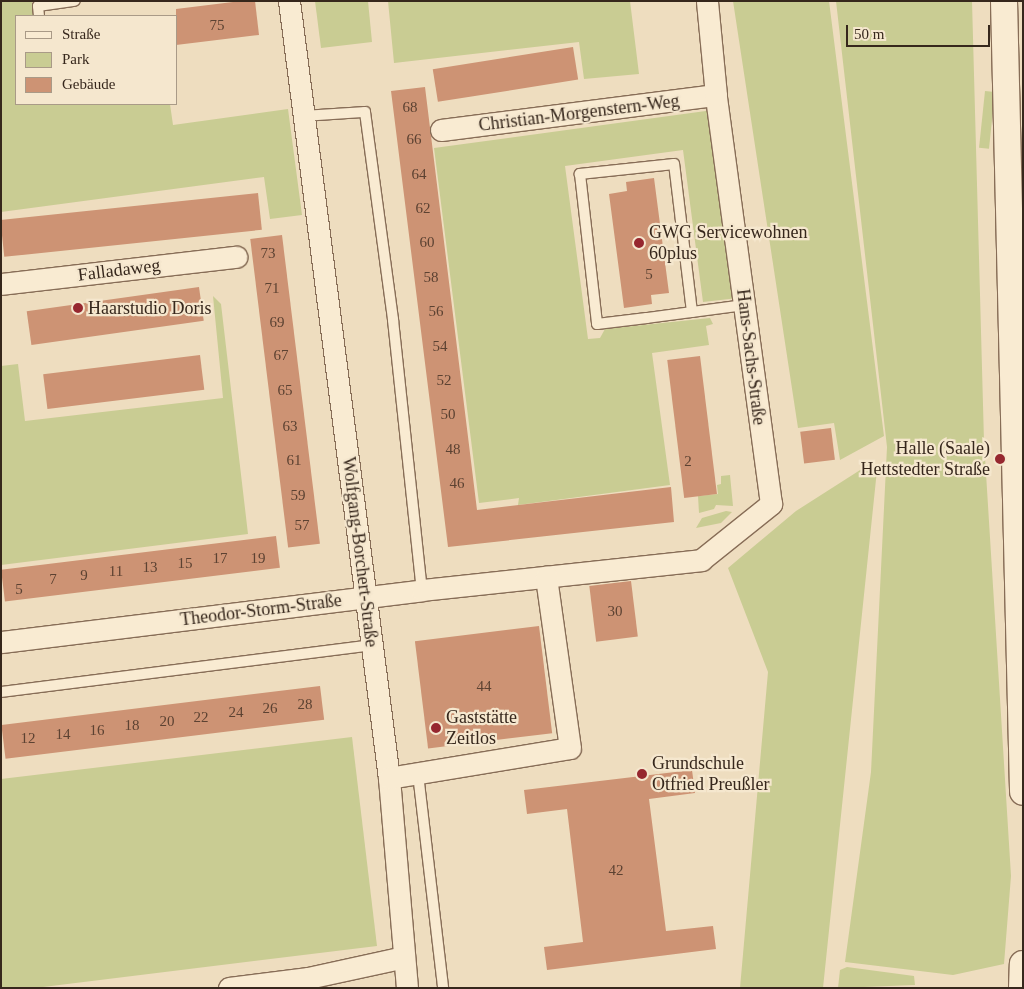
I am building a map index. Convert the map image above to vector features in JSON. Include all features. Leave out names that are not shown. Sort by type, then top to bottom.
[{"type":"street","name":"Wolfgang-Borchert-Straße","points":[[290,1],[389,778],[407,988]]},
{"type":"street","name":"Hans-Sachs-Straße","points":[[701,560],[771,504],[716,95],[707,1]]},
{"type":"street","points":[[1004,1],[1018,430],[1023,792]]},
{"type":"street","name":"Christian-Morgenstern-Weg","points":[[441,130],[716,95]]},
{"type":"street","name":"Falladaweg","points":[[1,284],[236,257]]},
{"type":"street","name":"Theodor-Storm-Straße","points":[[1,642],[422,590],[701,560]]},
{"type":"street","points":[[389,778],[570,748],[546,577]]},
{"type":"street","points":[[229,988],[308,978],[404,957]]},
{"type":"street","points":[[1022,988],[1023,964]]},
{"type":"lane","points":[[40,15],[38,6],[74,1]]},
{"type":"lane","points":[[304,116],[365,112],[393,320],[422,590]]},
{"type":"lane","points":[[692,312],[674,164],[580,174],[597,324],[692,312],[745,305]]},
{"type":"lane","points":[[1,692],[372,645]]},
{"type":"lane","points":[[418,774],[443,988]]},
{"type":"green space","points":[[1,1],[32,1],[34,15],[15,15],[15,105],[170,105],[173,125],[288,109],[302,215],[270,219],[264,177],[1,212]]},
{"type":"green space","points":[[315,1],[368,1],[372,42],[321,48]]},
{"type":"green space","points":[[388,1],[630,1],[639,74],[584,79],[579,42],[394,63]]},
{"type":"green space","points":[[733,1],[829,1],[884,436],[840,460],[834,423],[798,428]]},
{"type":"green space","points":[[836,1],[972,1],[984,441],[1011,876],[1004,964],[953,975],[845,962],[871,772],[887,447]]},
{"type":"green space","points":[[985,91],[995,92],[989,149],[979,148]]},
{"type":"green space","points":[[713,110],[738,298],[703,302],[683,150],[565,166],[588,339],[600,338],[605,329],[710,318],[713,324],[706,326],[709,345],[652,353],[670,485],[518,505],[519,498],[479,503],[434,148]]},
{"type":"green space","points":[[213,296],[221,304],[248,534],[1,565],[1,366],[18,364],[25,421],[223,398]]},
{"type":"green space","points":[[868,465],[877,470],[823,988],[740,988],[768,672],[728,568],[796,511]]},
{"type":"green space","points":[[730,475],[733,506],[716,505],[714,509],[699,513],[698,496],[718,494],[717,485],[721,484],[721,476]]},
{"type":"green space","points":[[726,511],[732,512],[721,523],[696,528],[702,518]]},
{"type":"green space","points":[[352,737],[377,946],[35,988],[1,988],[1,779]]},
{"type":"green space","points":[[847,967],[914,976],[915,985],[838,988],[840,970]]},
{"type":"building","points":[[255,1],[259,35],[178,45],[178,15],[176,15],[176,9]]},
{"type":"building","points":[[573,47],[578,80],[438,102],[433,69]]},
{"type":"building","points":[[425,87],[477,510],[671,487],[674,522],[448,547],[391,91]]},
{"type":"building","name":"GWG Servicewohnen 60plus","points":[[654,178],[669,293],[651,295],[652,304],[624,308],[609,194],[627,191],[626,182]]},
{"type":"building","points":[[258,193],[262,230],[4,257],[1,220]]},
{"type":"building","points":[[282,235],[320,544],[288,548],[250,239]]},
{"type":"building","points":[[199,287],[204,321],[31,345],[27,311]]},
{"type":"building","points":[[200,355],[204,390],[47,409],[43,374]]},
{"type":"building","points":[[700,356],[717,494],[684,498],[667,360]]},
{"type":"building","points":[[831,428],[835,460],[804,464],[800,432]]},
{"type":"building","points":[[276,536],[280,568],[5,602],[1,570]]},
{"type":"building","points":[[631,581],[638,637],[596,642],[589,586]]},
{"type":"building","points":[[539,626],[552,733],[428,748],[415,641]]},
{"type":"building","points":[[320,686],[324,720],[6,759],[1,725]]},
{"type":"building","points":[[692,770],[695,793],[649,799],[666,931],[713,926],[716,949],[547,970],[544,947],[583,942],[567,809],[527,814],[524,790]]},
{"type":"place","name":"GWG Servicewohnen 60plus","points":[[639,243]]},
{"type":"place","name":"Haarstudio Doris","points":[[78,308]]},
{"type":"place","name":"Halle (Saale) Hettstedter Straße","points":[[1000,459]]},
{"type":"place","name":"Gaststätte Zeitlos","points":[[436,728]]},
{"type":"place","name":"Grundschule Otfried Preußler","points":[[642,774]]}]
